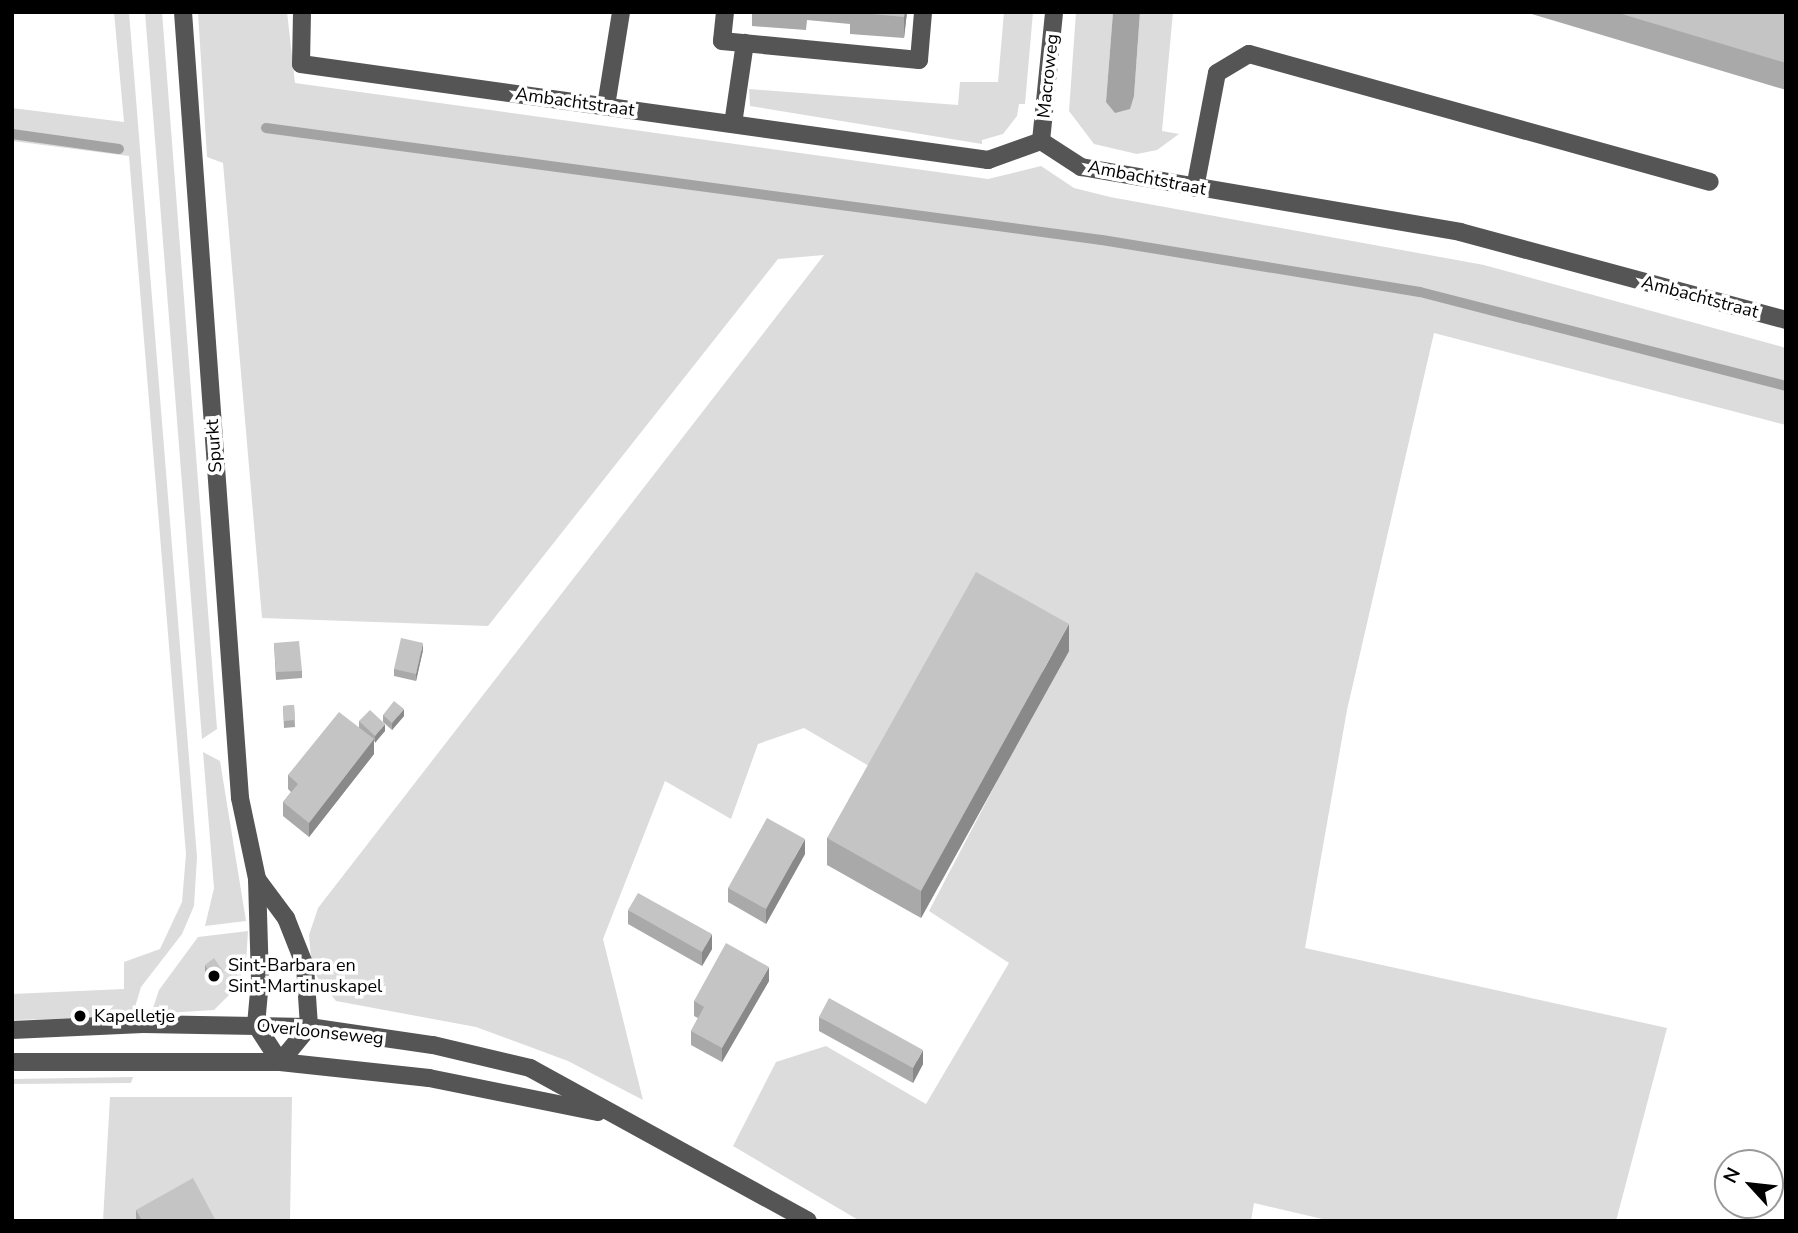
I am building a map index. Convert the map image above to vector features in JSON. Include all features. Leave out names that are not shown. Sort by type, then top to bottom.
[{"type":"street","name":"Spurkt","points":[[183,12],[240,798],[257,879],[260,981],[256,1025]]},
{"type":"street","name":"Ambachtstraat","points":[[302,12],[301,64],[988,160],[1041,141],[1081,167],[1460,232],[1786,320]]},
{"type":"street","points":[[606,106],[621,12]]},
{"type":"street","points":[[725,12],[722,41],[919,60],[923,12]]},
{"type":"street","name":"Macroweg","points":[[1041,141],[1054,12]]},
{"type":"street","points":[[733,124],[745,43]]},
{"type":"street","points":[[1195,188],[1217,73],[1249,54],[1710,182]]},
{"type":"street","name":"Spurkt","points":[[257,879],[286,918],[305,966],[309,1027]]},
{"type":"street","points":[[256,1025],[280,1062],[309,1027]]},
{"type":"street","name":"Overloonseweg","points":[[12,1030],[256,1025],[309,1027],[433,1045],[530,1068],[808,1221]]},
{"type":"street","name":"Overloonseweg","points":[[12,1062],[280,1062],[429,1078],[612,1115]]},
{"type":"shaded area","points":[[114,12],[129,12],[197,857],[194,906],[182,934],[141,987],[132,1017],[12,1020],[12,994],[124,989],[124,962],[160,949],[182,902],[186,854],[129,156],[12,141],[12,108],[124,122]]},
{"type":"shaded area","points":[[145,12],[162,12],[217,729],[202,739]]},
{"type":"shaded area","points":[[198,12],[287,12],[295,83],[988,179],[1041,166],[1074,188],[1110,197],[1484,265],[1786,348],[1786,425],[1434,333],[1347,710],[1305,948],[1667,1028],[1616,1221],[1331,1221],[1254,1203],[1251,1221],[860,1221],[733,1146],[776,1062],[826,1046],[926,1104],[1009,963],[929,911],[1069,644],[869,766],[804,728],[758,744],[731,819],[665,781],[603,939],[643,1100],[568,1061],[476,1027],[336,1001],[312,970],[309,935],[318,908],[824,255],[778,259],[488,626],[262,618],[223,163],[207,157]]},
{"type":"shaded area","points":[[1004,12],[1033,12],[1025,104],[1019,104],[1017,116],[1003,134],[982,140],[982,144],[750,106],[749,89],[958,105],[960,82],[998,82]]},
{"type":"shaded area","points":[[1076,12],[1113,12],[1106,102],[1134,96],[1140,12],[1173,12],[1162,131],[1179,134],[1157,150],[1137,154],[1094,144],[1069,111]]},
{"type":"shaded area","points":[[1113,12],[1140,12],[1134,96],[1130,109],[1115,113],[1106,102]]},
{"type":"shaded area","points":[[203,752],[220,761],[246,921],[205,926],[214,888]]},
{"type":"shaded area","points":[[248,931],[246,962],[236,988],[214,1010],[151,1014],[159,990],[198,937]]},
{"type":"shaded area","points":[[133,1077],[131,1083],[12,1084],[12,1079]]},
{"type":"shaded area","points":[[110,1097],[292,1097],[290,1221],[103,1221]]},
{"type":"building","points":[[850,12],[905,12],[904,17]]},
{"type":"building","points":[[1615,12],[1786,12],[1786,63]]},
{"type":"building","points":[[976,572],[1069,624],[921,891],[827,838]]},
{"type":"building","points":[[401,638],[423,643],[416,674],[394,669]]},
{"type":"building","points":[[299,641],[302,671],[276,672],[274,643]]},
{"type":"building","points":[[394,701],[404,709],[392,723],[383,715]]},
{"type":"building","points":[[294,705],[295,720],[284,721],[283,706]]},
{"type":"building","points":[[370,710],[385,724],[375,736],[359,721]]},
{"type":"building","points":[[339,712],[374,739],[309,823],[283,802],[298,784],[288,775]]},
{"type":"building","points":[[767,818],[805,839],[766,909],[728,888]]},
{"type":"building","points":[[638,893],[712,934],[702,952],[628,910]]},
{"type":"building","points":[[726,943],[769,967],[722,1048],[691,1031],[704,1007],[694,1001]]},
{"type":"building","points":[[214,958],[223,971],[214,978],[205,965]]},
{"type":"building","points":[[829,998],[923,1050],[913,1068],[819,1017]]},
{"type":"building","points":[[193,1178],[216,1221],[142,1221],[136,1210]]},
{"type":"waterway","points":[[266,128],[1102,240],[1420,292],[1786,386]]},
{"type":"waterway","points":[[12,134],[119,149]]},
{"type":"place","name":"Sint-Barbara en Sint-Martinuskapel","points":[[214,976]]},
{"type":"place","name":"Kapelletje","points":[[80,1016]]}]
